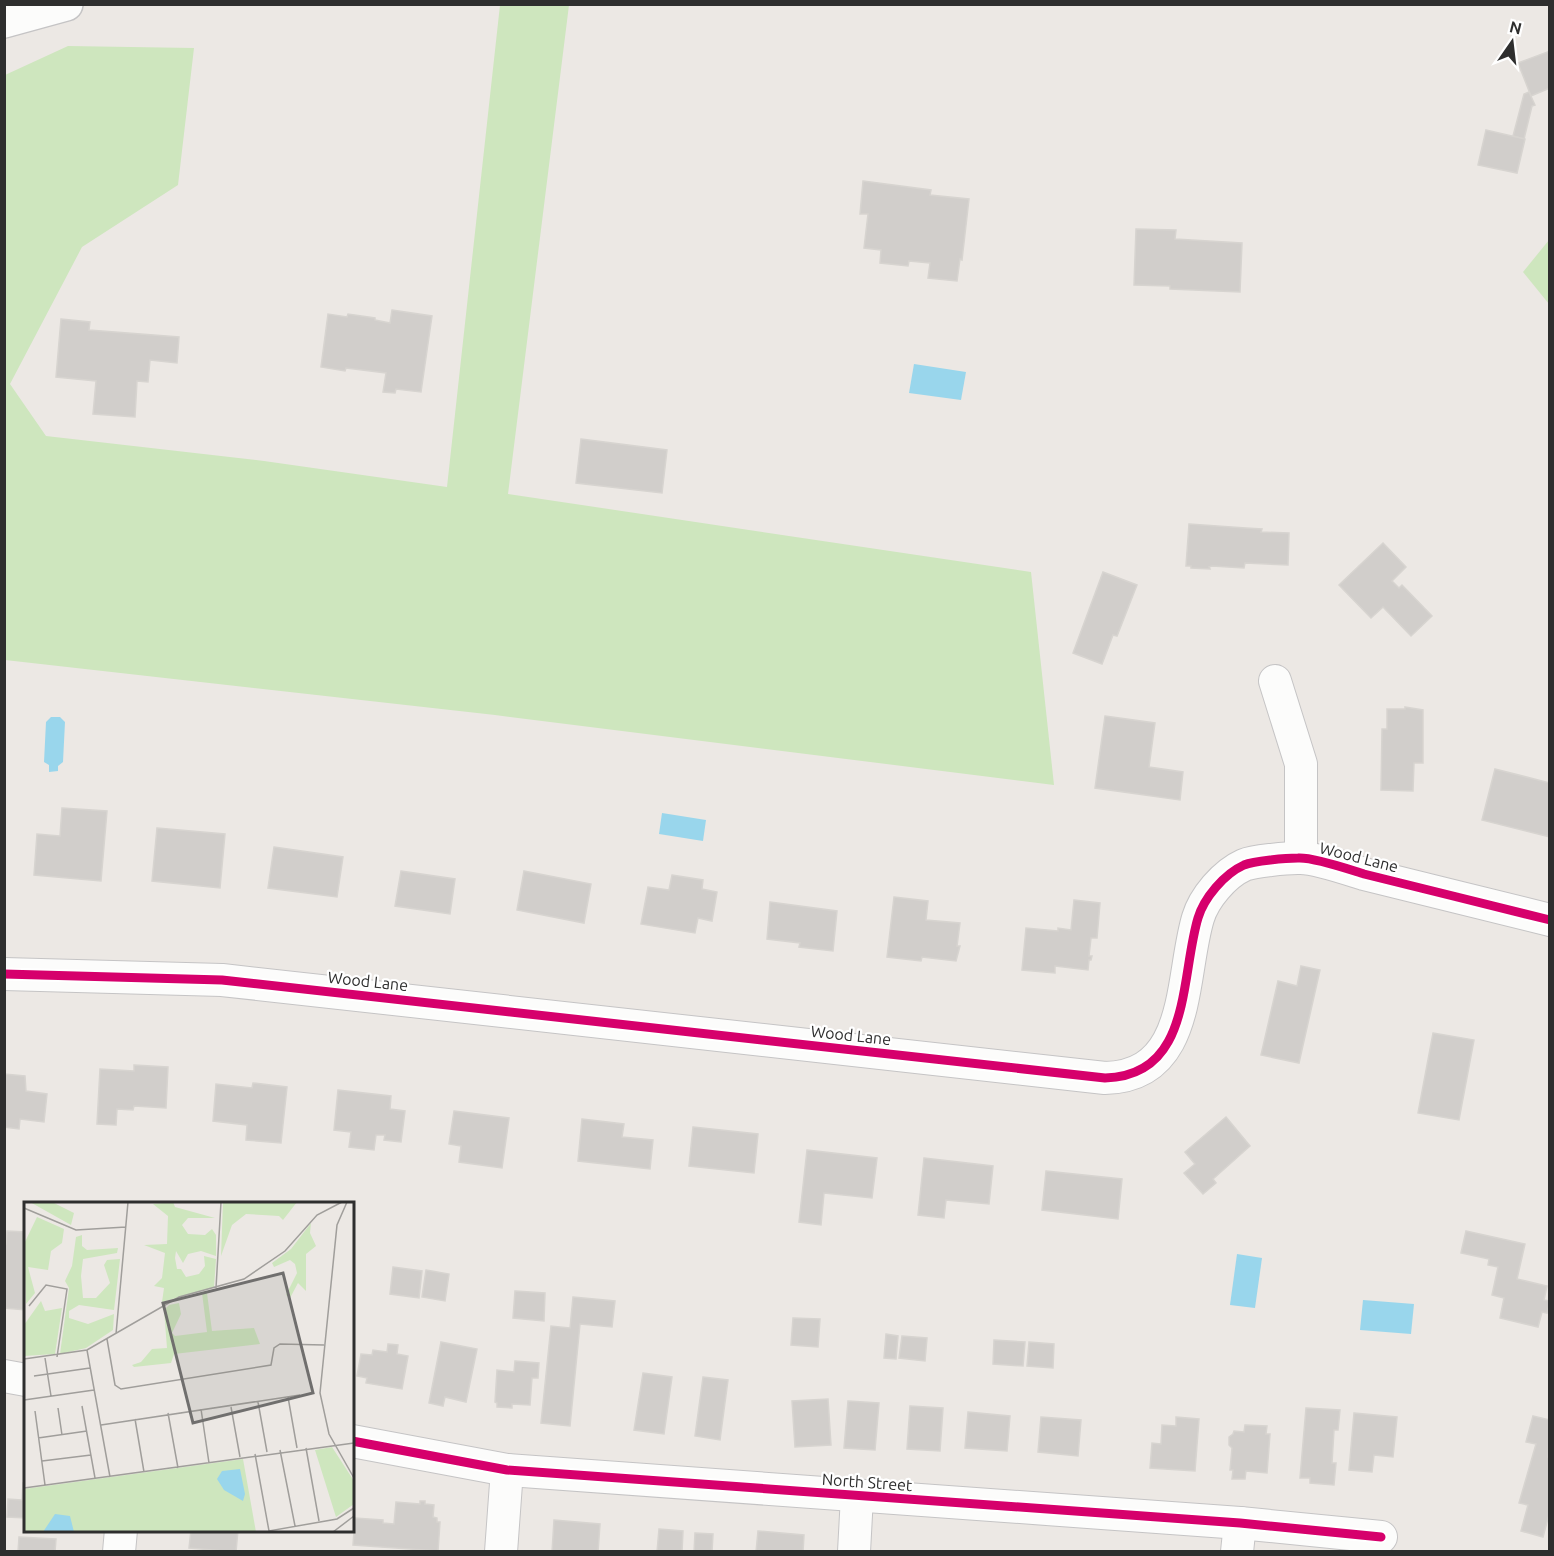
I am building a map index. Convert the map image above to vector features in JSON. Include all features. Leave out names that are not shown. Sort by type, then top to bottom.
[{"type":"main road","points":[[4,21],[66,4]]},
{"type":"street","points":[[1275,681],[1301,765],[1301,857]]},
{"type":"street","name":"Wood Lane","points":[[4,974],[222,980],[1105,1078],[1122,1078],[1154,1061],[1174,1029],[1185,990],[1198,917],[1219,882],[1245,865],[1301,857],[1550,920]]},
{"type":"street","points":[[4,1376],[24,1380]]},
{"type":"street","name":"North Street","points":[[354,1441],[507,1470],[857,1496],[1238,1537],[1381,1536]]},
{"type":"street","points":[[501,1551],[507,1470]]},
{"type":"street","points":[[854,1551],[857,1496]]},
{"type":"street","points":[[119,1551],[121,1532]]},
{"type":"green space","points":[[500,5],[569,5],[508,494],[1031,572],[1054,785],[495,715],[5,660],[5,75],[68,46],[194,48],[178,185],[82,247],[10,384],[46,436],[264,461],[447,487]]},
{"type":"green space","points":[[1549,240],[1549,304],[1523,272]]},
{"type":"water","points":[[914,364],[966,372],[961,400],[909,393]]},
{"type":"water","points":[[51,717],[60,717],[65,722],[63,762],[58,766],[58,771],[49,772],[49,765],[44,762],[46,722]]},
{"type":"water","points":[[662,813],[706,820],[703,841],[659,834]]},
{"type":"water","points":[[1237,1254],[1262,1258],[1255,1308],[1230,1305]]},
{"type":"water","points":[[1363,1300],[1414,1304],[1411,1334],[1360,1330]]},
{"type":"building","points":[[1550,51],[1550,88],[1531,96],[1518,63]]},
{"type":"building","points":[[1529,92],[1535,105],[1532,106],[1524,139],[1513,136],[1524,94]]},
{"type":"building","points":[[1486,130],[1525,139],[1517,173],[1478,165]]},
{"type":"building","points":[[863,181],[931,190],[930,195],[969,199],[962,260],[960,259],[957,281],[928,278],[930,263],[909,261],[908,266],[880,263],[881,250],[864,248],[868,214],[860,214]]},
{"type":"building","points":[[1136,229],[1176,230],[1175,239],[1242,243],[1240,292],[1134,285]]},
{"type":"building","points":[[392,310],[432,316],[421,392],[396,389],[395,393],[383,392],[386,373],[321,367],[328,314],[347,317],[348,314],[390,323]]},
{"type":"building","points":[[61,319],[90,322],[89,330],[179,337],[177,363],[150,360],[148,382],[137,381],[135,417],[93,414],[96,381],[56,377]]},
{"type":"building","points":[[581,439],[667,450],[662,493],[576,483]]},
{"type":"building","points":[[1189,524],[1289,533],[1288,565],[1245,563],[1244,568],[1212,566],[1209,567],[1210,569],[1186,566]]},
{"type":"building","points":[[1383,543],[1406,567],[1392,581],[1399,588],[1402,585],[1432,616],[1411,636],[1383,607],[1371,618],[1339,585]]},
{"type":"building","points":[[1103,572],[1137,585],[1117,636],[1113,635],[1102,664],[1073,653]]},
{"type":"building","points":[[1405,707],[1423,710],[1423,763],[1414,763],[1413,791],[1381,790],[1382,729],[1387,729],[1387,709],[1405,709]]},
{"type":"building","points":[[1105,716],[1155,723],[1149,767],[1183,772],[1180,800],[1095,788]]},
{"type":"building","points":[[1495,769],[1550,783],[1550,837],[1482,820]]},
{"type":"building","points":[[62,808],[107,811],[101,881],[34,875],[37,834],[60,836]]},
{"type":"building","points":[[157,828],[225,834],[220,888],[152,881]]},
{"type":"building","points":[[274,847],[343,857],[337,897],[268,888]]},
{"type":"building","points":[[401,871],[455,879],[450,914],[395,906]]},
{"type":"building","points":[[524,871],[591,884],[584,923],[517,910]]},
{"type":"building","points":[[672,875],[703,880],[702,889],[717,892],[712,921],[698,918],[695,933],[641,924],[648,887],[669,890]]},
{"type":"building","points":[[894,897],[928,901],[926,920],[960,923],[957,946],[960,946],[956,961],[922,957],[921,961],[887,957]]},
{"type":"building","points":[[1074,900],[1100,903],[1097,938],[1091,938],[1089,956],[1092,956],[1088,970],[1055,966],[1055,973],[1022,970],[1026,928],[1071,930]]},
{"type":"building","points":[[770,902],[837,911],[833,951],[799,947],[800,943],[767,939]]},
{"type":"building","points":[[1301,966],[1320,970],[1299,1063],[1261,1055],[1278,981],[1297,986]]},
{"type":"building","points":[[1433,1033],[1474,1040],[1459,1120],[1418,1113]]},
{"type":"building","points":[[134,1065],[168,1067],[166,1108],[134,1106],[133,1110],[117,1109],[116,1125],[97,1124],[100,1069],[134,1071]]},
{"type":"building","points":[[4,1074],[25,1076],[26,1091],[47,1094],[44,1122],[20,1119],[19,1129],[4,1127]]},
{"type":"building","points":[[253,1083],[287,1087],[281,1143],[246,1140],[247,1125],[213,1121],[216,1084],[252,1088]]},
{"type":"building","points":[[338,1090],[391,1096],[390,1109],[405,1111],[401,1142],[384,1140],[385,1135],[376,1135],[374,1150],[349,1147],[351,1132],[334,1130]]},
{"type":"building","points":[[454,1111],[509,1118],[502,1168],[459,1162],[461,1146],[449,1144]]},
{"type":"building","points":[[1226,1117],[1250,1146],[1213,1179],[1216,1183],[1203,1194],[1184,1173],[1195,1164],[1185,1152]]},
{"type":"building","points":[[582,1119],[624,1124],[622,1137],[653,1140],[650,1169],[578,1161]]},
{"type":"building","points":[[693,1127],[758,1134],[754,1173],[689,1166]]},
{"type":"building","points":[[807,1150],[877,1158],[872,1198],[824,1193],[821,1225],[799,1222]]},
{"type":"building","points":[[924,1158],[993,1166],[989,1204],[946,1200],[944,1218],[918,1215]]},
{"type":"building","points":[[1046,1171],[1122,1179],[1118,1219],[1042,1210]]},
{"type":"building","points":[[7,1231],[24,1232],[24,1310],[4,1308],[4,1244],[6,1244]]},
{"type":"building","points":[[1466,1231],[1525,1244],[1517,1279],[1547,1286],[1544,1300],[1550,1301],[1547,1313],[1542,1312],[1538,1327],[1500,1318],[1504,1298],[1492,1295],[1498,1267],[1488,1265],[1489,1259],[1461,1253]]},
{"type":"building","points":[[393,1267],[422,1271],[419,1298],[390,1294]]},
{"type":"building","points":[[426,1270],[449,1274],[445,1301],[422,1297]]},
{"type":"building","points":[[515,1291],[545,1293],[544,1321],[513,1318]]},
{"type":"building","points":[[573,1297],[615,1301],[612,1327],[580,1324],[570,1426],[541,1423],[551,1326],[570,1328]]},
{"type":"building","points":[[793,1318],[820,1319],[818,1347],[791,1345]]},
{"type":"building","points":[[886,1334],[898,1336],[896,1359],[884,1358]]},
{"type":"building","points":[[902,1336],[927,1338],[925,1361],[899,1358]]},
{"type":"building","points":[[994,1340],[1025,1342],[1023,1366],[993,1364]]},
{"type":"building","points":[[441,1342],[477,1349],[466,1402],[445,1397],[443,1406],[429,1403]]},
{"type":"building","points":[[1029,1342],[1054,1344],[1053,1368],[1027,1366]]},
{"type":"building","points":[[388,1344],[398,1345],[397,1354],[408,1356],[402,1389],[366,1383],[367,1378],[357,1376],[361,1354],[372,1355],[373,1350],[387,1352]]},
{"type":"building","points":[[515,1361],[539,1363],[538,1378],[532,1378],[530,1405],[512,1404],[512,1408],[497,1407],[495,1402],[497,1370],[514,1372]]},
{"type":"building","points":[[643,1373],[672,1377],[664,1434],[634,1430]]},
{"type":"building","points":[[703,1377],[728,1380],[720,1440],[695,1436]]},
{"type":"building","points":[[828,1399],[831,1445],[795,1447],[792,1401]]},
{"type":"building","points":[[848,1401],[879,1403],[875,1450],[844,1448]]},
{"type":"building","points":[[910,1406],[943,1408],[940,1451],[907,1449]]},
{"type":"building","points":[[1306,1408],[1340,1410],[1338,1430],[1334,1430],[1332,1463],[1336,1463],[1334,1485],[1310,1483],[1310,1478],[1300,1478]]},
{"type":"building","points":[[968,1412],[1010,1416],[1007,1451],[965,1448]]},
{"type":"building","points":[[1354,1413],[1397,1417],[1393,1457],[1374,1455],[1372,1472],[1349,1470]]},
{"type":"building","points":[[1533,1416],[1550,1420],[1548,1457],[1550,1457],[1550,1511],[1543,1537],[1521,1531],[1528,1505],[1519,1503],[1536,1444],[1526,1442]]},
{"type":"building","points":[[1041,1417],[1081,1420],[1078,1456],[1038,1452]]},
{"type":"building","points":[[1176,1417],[1199,1419],[1195,1471],[1150,1468],[1152,1443],[1161,1444],[1162,1425],[1176,1426]]},
{"type":"building","points":[[1245,1425],[1267,1426],[1266,1434],[1270,1434],[1267,1473],[1246,1471],[1245,1479],[1232,1479],[1233,1470],[1230,1470],[1232,1448],[1229,1445],[1229,1437],[1234,1431],[1244,1432]]},
{"type":"building","points":[[24,1483],[24,1518],[7,1517],[8,1499],[22,1500]]},
{"type":"building","points":[[420,1501],[425,1501],[425,1504],[434,1505],[433,1517],[440,1522],[438,1551],[353,1545],[355,1518],[383,1520],[383,1523],[394,1524],[396,1502],[420,1504]]},
{"type":"building","points":[[554,1520],[600,1524],[598,1552],[552,1552]]},
{"type":"building","points":[[659,1529],[683,1531],[682,1552],[657,1552]]},
{"type":"building","points":[[758,1531],[804,1535],[803,1552],[756,1552]]},
{"type":"building","points":[[191,1532],[238,1532],[236,1552],[189,1548]]},
{"type":"building","points":[[695,1533],[713,1534],[712,1552],[694,1552]]},
{"type":"building","points":[[19,1537],[56,1539],[55,1552],[18,1552]]},
{"type":"cycle path","points":[[4,974],[222,980],[1105,1078],[1133,1073],[1154,1061],[1168,1042],[1184,994],[1192,942],[1201,910],[1222,880],[1244,865],[1262,861],[1313,859],[1364,874],[1550,920]]},
{"type":"cycle path","points":[[354,1441],[507,1470],[1240,1523],[1381,1537]]}]
